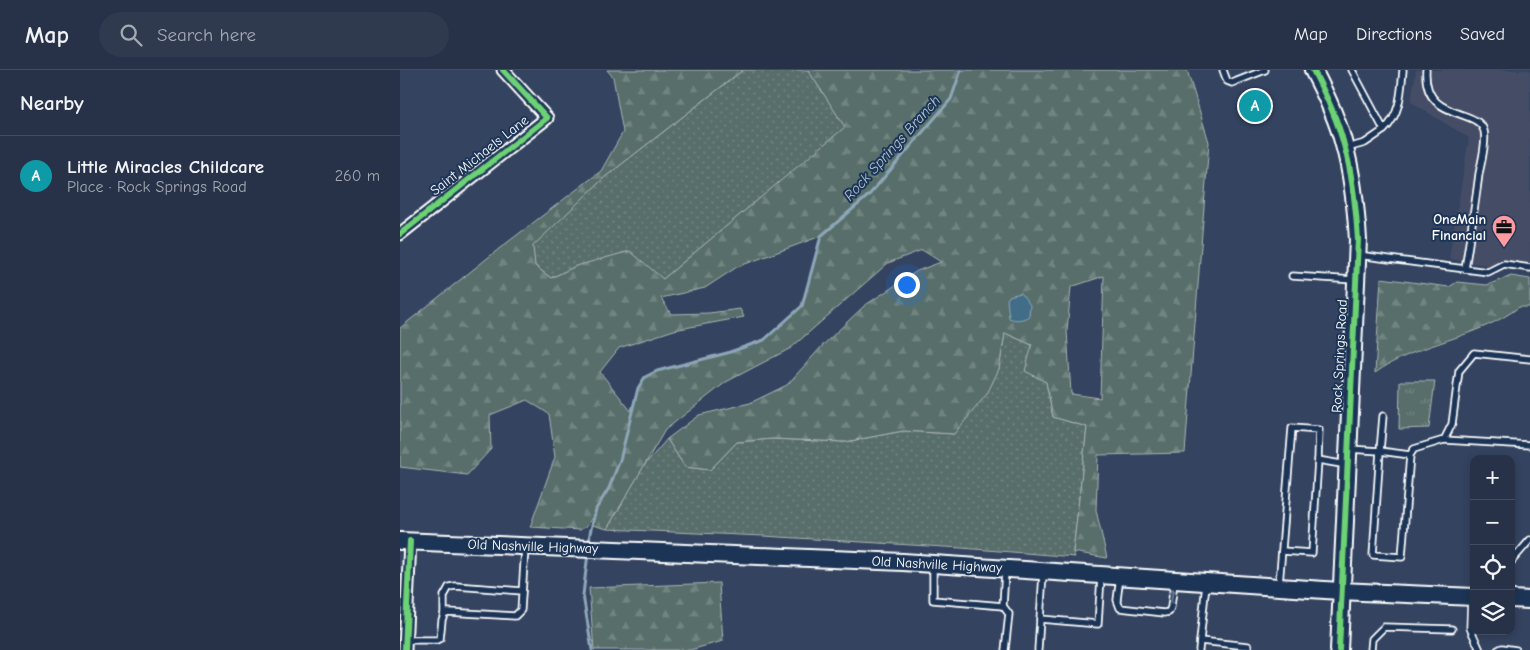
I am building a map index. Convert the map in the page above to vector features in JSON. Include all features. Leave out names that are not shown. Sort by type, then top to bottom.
[{"type":"main road","name":"Rock Springs Road","points":[[1313,70],[1322,87],[1345,149],[1354,192],[1358,240],[1338,650]]},
{"type":"main road","name":"Old Nashville Highway","points":[[405,541],[601,548],[933,564],[1340,591],[1470,597]]},
{"type":"main road","points":[[1515,598],[1530,600]]},
{"type":"street","name":"Saint Michaels Lane","points":[[400,234],[547,118],[503,70]]},
{"type":"street","points":[[405,541],[405,645]]},
{"type":"lane","points":[[1223,70],[1227,81],[1232,83],[1265,70]]},
{"type":"lane","points":[[1352,70],[1384,130]]},
{"type":"lane","points":[[1345,149],[1365,143],[1388,126],[1397,110],[1402,70]]},
{"type":"lane","points":[[1426,70],[1427,89],[1431,96],[1443,107],[1479,123],[1484,131],[1482,158],[1465,269]]},
{"type":"lane","points":[[1357,255],[1488,272],[1504,264],[1530,268]]},
{"type":"lane","points":[[1292,276],[1356,280]]},
{"type":"lane","points":[[1444,440],[1452,424],[1459,370],[1474,353],[1530,359]]},
{"type":"lane","points":[[1383,416],[1373,555],[1402,557],[1410,455],[1414,449],[1444,440],[1530,445]]},
{"type":"lane","points":[[1279,587],[1292,428],[1319,430],[1312,553],[1282,551]]},
{"type":"lane","points":[[1318,460],[1380,451],[1410,455]]},
{"type":"lane","points":[[1515,557],[1530,540]]},
{"type":"lane","points":[[444,614],[448,612],[515,616],[519,613],[521,610],[525,546]]},
{"type":"lane","points":[[933,564],[933,600],[1004,606]]},
{"type":"lane","points":[[1005,568],[1004,606],[1009,614],[1005,650]]},
{"type":"lane","points":[[1038,650],[1043,571]]},
{"type":"lane","points":[[1040,619],[1098,624],[1101,575]]},
{"type":"lane","points":[[1120,576],[1117,600],[1120,608],[1164,614],[1169,612],[1171,607],[1174,580]]},
{"type":"lane","points":[[1199,650],[1206,582]]},
{"type":"lane","points":[[405,645],[440,639],[444,614],[444,596],[449,587],[522,591]]},
{"type":"lane","points":[[1371,650],[1372,640],[1384,627],[1452,629]]},
{"type":"lane","points":[[1473,635],[1480,650]]},
{"type":"lane","points":[[1200,641],[1248,646]]},
{"type":"lane","points":[[1498,650],[1502,648],[1516,650]]},
{"type":"shaded area","points":[[1416,70],[1530,70],[1530,272],[1449,259],[1469,138],[1411,102]]},
{"type":"shaded area","points":[[1021,293],[1030,305],[1029,316],[1014,320],[1009,318],[1007,300],[1009,296]]},
{"type":"green space","points":[[607,70],[743,70],[605,177],[533,246],[535,266],[551,278],[576,266],[630,251],[663,279],[845,127],[808,70],[1187,70],[1209,142],[1185,453],[1098,455],[1096,510],[1107,558],[1073,552],[1087,427],[1053,417],[1046,382],[1025,371],[1032,345],[1005,333],[999,369],[987,394],[954,434],[903,431],[845,442],[772,439],[737,442],[710,470],[685,467],[667,439],[699,415],[750,403],[787,385],[823,345],[864,306],[917,271],[941,262],[922,250],[888,263],[791,348],[726,382],[665,430],[607,529],[592,525],[595,512],[587,526],[580,530],[530,527],[555,457],[549,414],[527,400],[490,415],[491,449],[467,475],[400,467],[400,328],[601,171],[623,132],[613,77]],"holes":[[[821,236],[802,306],[764,340],[727,353],[657,371],[645,377],[638,388],[631,411],[600,372],[619,348],[674,330],[744,317],[740,309],[709,313],[671,314],[661,298],[705,288],[737,267]],[[1104,276],[1100,398],[1071,394],[1067,331],[1071,287]]]},
{"type":"green space","points":[[743,70],[808,70],[846,127],[663,279],[576,266],[551,278],[535,266],[532,246],[605,177]]},
{"type":"green space","points":[[1511,276],[1530,279],[1530,307],[1519,307],[1503,318],[1466,334],[1410,354],[1375,373],[1381,278],[1449,287],[1457,282],[1487,285]]},
{"type":"green space","points":[[1005,333],[1032,345],[1046,382],[1053,417],[1087,427],[1073,551],[1075,557],[763,536],[607,529],[642,468],[667,439],[685,467],[710,470],[737,442],[772,439],[845,442],[903,431],[954,434],[999,369]]},
{"type":"green space","points":[[1400,381],[1435,381],[1429,428],[1399,429]]},
{"type":"green space","points":[[719,583],[723,641],[690,650],[594,650],[589,588]]},
{"type":"waterway","name":"Rock Springs Branch","points":[[589,544],[596,509],[609,488],[620,460],[638,388],[645,377],[657,371],[727,353],[764,340],[802,306],[821,236],[869,195],[951,99],[961,70]]},
{"type":"waterway","name":"Rock Springs Branch","points":[[588,553],[583,595],[592,650]]},
{"type":"cycle path","points":[[400,234],[547,118],[503,70]]},
{"type":"cycle path","points":[[1313,70],[1334,116],[1350,168],[1358,240],[1339,650]]},
{"type":"cycle path","points":[[405,650],[410,541]]},
{"type":"place","name":"Little Miracles Childcare","points":[[1255,106]]},
{"type":"place","name":"OneMain Financial","points":[[1504,248]]}]
